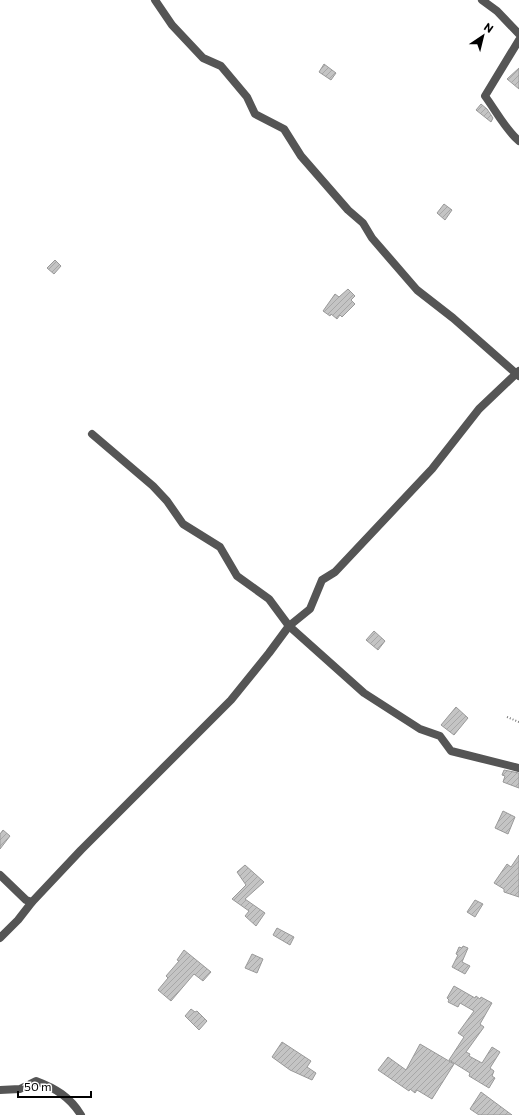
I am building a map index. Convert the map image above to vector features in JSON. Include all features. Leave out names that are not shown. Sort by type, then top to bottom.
[{"type":"street","points":[[0,938],[18,920],[32,902],[231,700],[289,626],[310,609],[322,580],[335,572],[432,469],[479,409],[518,374],[453,318],[417,290],[372,238],[363,223],[348,210],[301,156],[284,129],[255,114],[247,97],[221,66],[203,58],[172,25],[155,0]]},
{"type":"street","points":[[482,0],[497,11],[519,34]]},
{"type":"street","points":[[519,40],[485,96],[500,116],[508,132],[519,141]]},
{"type":"street","points":[[92,434],[153,486],[167,500],[183,524],[220,547],[237,576],[270,599],[289,626],[364,693],[420,730],[440,736],[451,751],[519,768]]},
{"type":"street","points":[[0,876],[26,900],[32,902]]},
{"type":"street","points":[[0,1090],[20,1088],[36,1081],[56,1088],[76,1107],[80,1115]]},
{"type":"path","points":[[508,717],[519,722]]},
{"type":"building","points":[[324,64],[336,73],[331,80],[319,72]]},
{"type":"building","points":[[519,68],[519,89],[507,79]]},
{"type":"building","points":[[481,104],[487,109],[493,118],[491,122],[476,110]]},
{"type":"building","points":[[444,204],[452,210],[445,220],[437,213]]},
{"type":"building","points":[[55,260],[61,266],[54,274],[47,268]]},
{"type":"building","points":[[348,289],[355,296],[351,300],[355,304],[342,317],[340,315],[337,319],[331,314],[330,316],[323,311],[335,294],[339,297]]},
{"type":"building","points":[[374,631],[385,641],[378,650],[366,640]]},
{"type":"building","points":[[456,707],[468,718],[454,735],[441,725]]},
{"type":"building","points":[[504,770],[519,773],[519,788],[503,782],[505,776],[502,775]]},
{"type":"building","points":[[503,811],[515,817],[508,834],[495,828]]},
{"type":"building","points":[[3,830],[10,836],[0,849],[0,834]]},
{"type":"building","points":[[519,855],[519,897],[504,892],[504,889],[494,883],[507,864],[511,867]]},
{"type":"building","points":[[245,865],[264,882],[245,899],[265,913],[256,926],[245,916],[249,911],[232,899],[246,885],[237,872]]},
{"type":"building","points":[[475,900],[483,904],[475,917],[467,912]]},
{"type":"building","points":[[277,928],[294,937],[290,945],[273,935]]},
{"type":"building","points":[[463,946],[468,948],[462,962],[470,966],[465,974],[452,967],[458,955],[456,954],[459,947],[462,948]]},
{"type":"building","points":[[184,950],[211,972],[203,981],[194,974],[171,1001],[158,990],[168,978],[166,976],[179,961],[177,960]]},
{"type":"building","points":[[252,954],[263,959],[257,973],[245,968]]},
{"type":"building","points":[[454,986],[475,998],[476,996],[480,999],[481,997],[492,1003],[480,1024],[484,1027],[466,1052],[470,1054],[469,1056],[482,1063],[492,1047],[500,1052],[490,1068],[494,1071],[492,1076],[495,1078],[489,1088],[469,1076],[470,1073],[449,1060],[464,1037],[458,1033],[474,1011],[460,1003],[458,1007],[448,1002],[449,1000],[447,998]]},
{"type":"building","points":[[191,1009],[195,1012],[197,1011],[207,1021],[199,1030],[185,1016]]},
{"type":"building","points":[[282,1042],[311,1061],[307,1067],[316,1073],[312,1080],[290,1070],[272,1057]]},
{"type":"building","points":[[420,1044],[454,1064],[432,1099],[417,1090],[415,1093],[410,1089],[409,1091],[378,1070],[388,1057],[406,1070]]},
{"type":"building","points":[[481,1092],[512,1115],[479,1115],[470,1109]]}]
